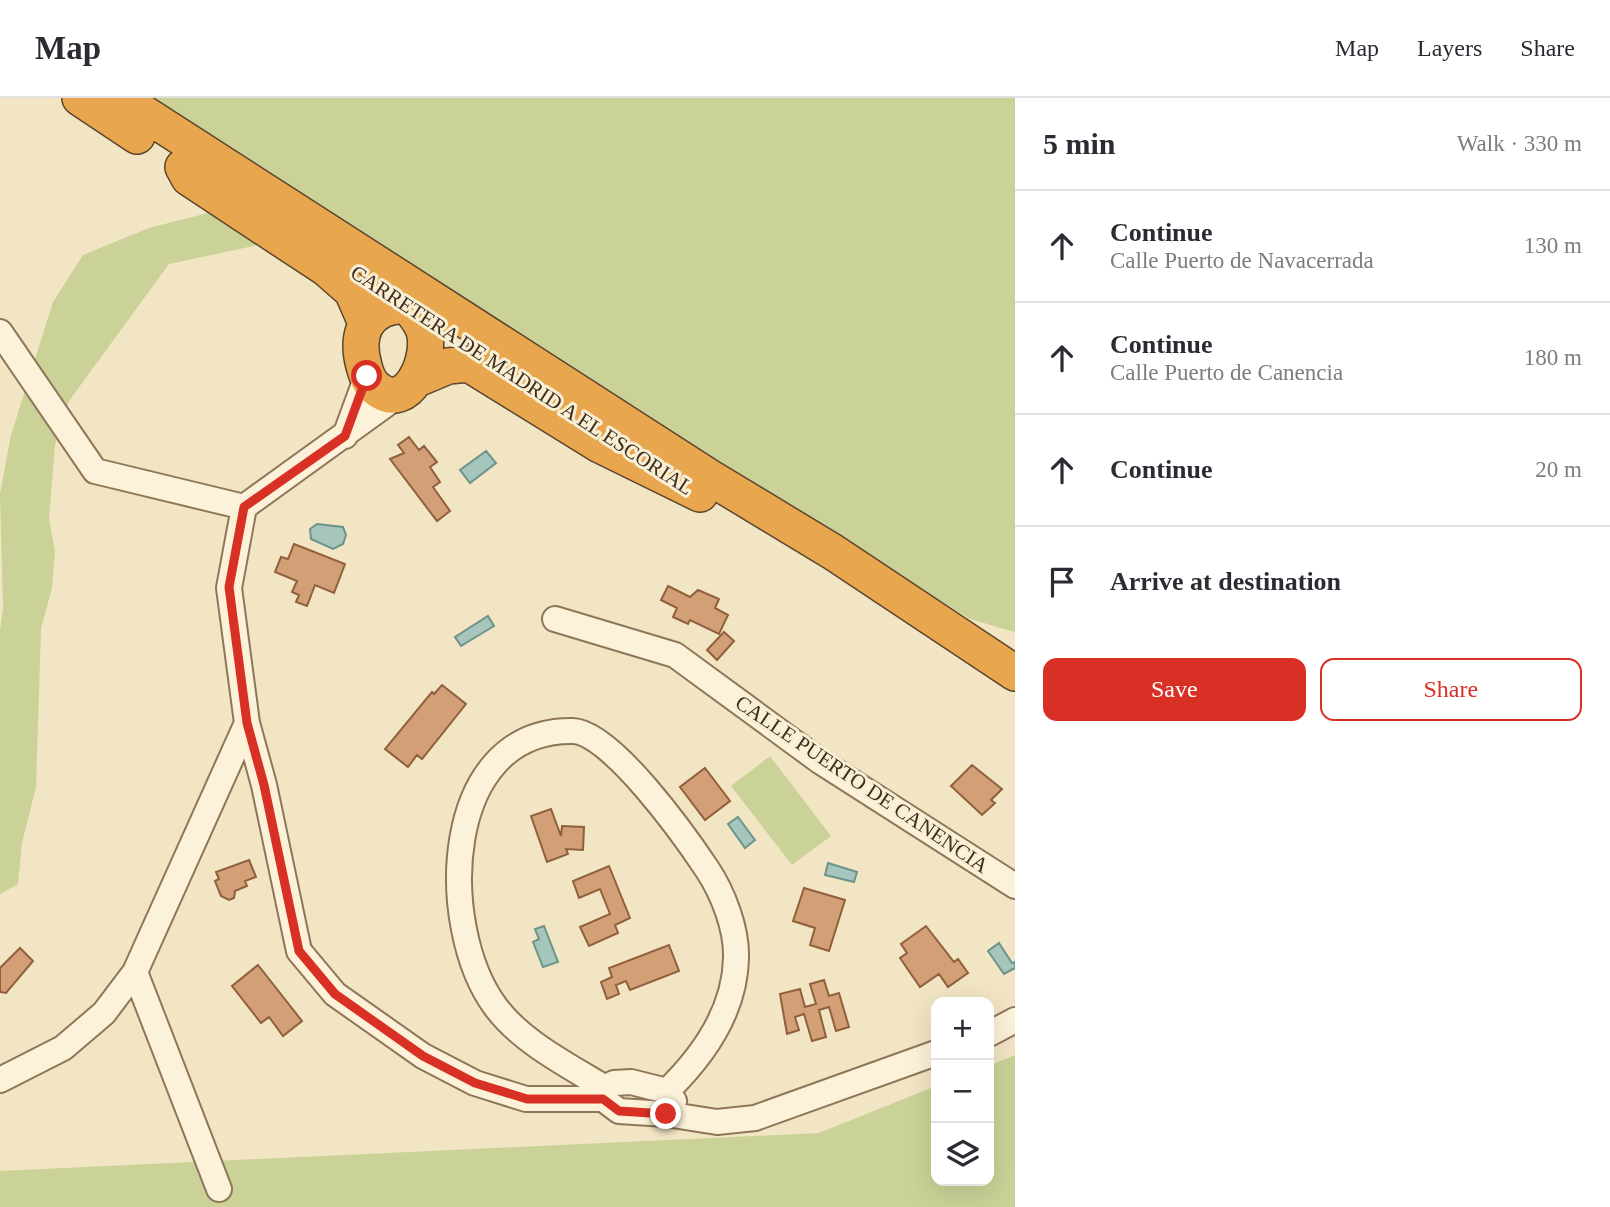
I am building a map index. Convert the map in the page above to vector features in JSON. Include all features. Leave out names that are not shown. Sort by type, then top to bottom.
[{"type":"highway","name":"CARRETERA DE MADRID A EL ESCORIAL","points":[[80,98],[183,153],[704,486],[803,558],[950,640],[972,647],[1015,673]]},
{"type":"highway","name":"CARRETERA DE MADRID A EL ESCORIAL","points":[[120,98],[183,153]]},
{"type":"highway","points":[[183,153],[398,289],[425,332],[427,350],[413,384]]},
{"type":"highway","points":[[183,153],[188,178],[327,269],[352,291],[366,323]]},
{"type":"highway","points":[[408,306],[390,306],[375,313],[366,323],[362,337],[362,358],[367,376],[377,390],[393,394],[448,366],[469,364],[600,445],[704,486]]},
{"type":"highway","name":"CARRETERA DE MADRID A EL ESCORIAL","points":[[408,306],[704,486]]},
{"type":"street","points":[[0,332],[95,471],[244,507]]},
{"type":"street","points":[[345,436],[367,376]]},
{"type":"street","points":[[413,384],[244,507],[229,587],[247,723],[264,785],[299,951],[335,994],[423,1056],[475,1083],[527,1099],[555,1101],[604,1094]]},
{"type":"street","name":"CALLE PUERTO DE CANENCIA","points":[[555,619],[675,655],[821,762],[1015,886]]},
{"type":"street","points":[[0,1080],[62,1048],[104,1013],[135,972],[247,723]]},
{"type":"street","points":[[669,1102],[727,1007],[736,958],[730,919],[708,870],[621,759],[600,740],[576,731],[547,733],[516,747],[492,767],[476,789],[466,816],[459,885],[463,921],[478,978],[496,1008],[533,1043],[566,1064],[604,1094],[619,1111],[669,1102],[717,1122],[755,1118],[931,1055]]},
{"type":"street","points":[[135,972],[219,1189]]},
{"type":"street","points":[[994,1031],[1015,1020]]},
{"type":"street","points":[[555,1101],[565,1088],[566,1064]]},
{"type":"green space","points":[[137,98],[1015,98],[1015,632],[970,619],[371,249]]},
{"type":"green space","points":[[212,212],[263,244],[169,264],[69,401],[55,445],[49,518],[55,552],[52,588],[41,629],[36,787],[22,843],[18,884],[0,894],[0,630],[3,608],[0,494],[11,435],[53,302],[83,255],[149,228]]},
{"type":"green space","points":[[770,756],[831,836],[792,865],[731,786]]},
{"type":"green space","points":[[1015,1055],[1015,1207],[0,1207],[0,1171],[819,1133],[931,1088],[931,1186],[994,1186],[994,1064]]},
{"type":"water","points":[[486,451],[496,463],[470,483],[460,470]]},
{"type":"water","points":[[317,524],[343,527],[346,535],[343,544],[333,549],[311,539],[310,529]]},
{"type":"water","points":[[488,616],[494,626],[461,646],[455,637]]},
{"type":"water","points":[[738,817],[755,840],[745,848],[728,824]]},
{"type":"water","points":[[828,863],[857,872],[854,882],[825,875]]},
{"type":"water","points":[[544,926],[558,962],[543,967],[533,942],[539,939],[535,929]]},
{"type":"water","points":[[999,943],[1012,963],[1015,962],[1015,968],[1004,974],[988,951]]},
{"type":"building","points":[[409,437],[419,450],[424,446],[437,462],[430,467],[440,482],[433,487],[450,511],[437,521],[390,459],[404,453],[398,445]]},
{"type":"building","points":[[294,544],[345,564],[334,593],[315,585],[307,606],[296,602],[299,595],[292,592],[297,581],[275,572],[281,557],[288,559]]},
{"type":"building","points":[[668,586],[690,597],[698,590],[719,599],[715,608],[728,615],[719,634],[690,620],[688,624],[673,617],[677,608],[661,600]]},
{"type":"building","points":[[724,632],[734,641],[717,660],[707,650]]},
{"type":"building","points":[[442,685],[466,704],[422,759],[417,755],[408,767],[385,749],[432,692],[434,694]]},
{"type":"building","points":[[972,765],[1002,789],[991,800],[995,803],[982,815],[951,786]]},
{"type":"building","points":[[705,768],[730,801],[705,820],[680,787]]},
{"type":"building","points":[[551,809],[561,836],[562,826],[584,827],[583,850],[566,849],[568,854],[547,862],[531,816]]},
{"type":"building","points":[[249,860],[256,877],[245,881],[247,886],[235,891],[234,898],[229,900],[221,896],[215,881],[219,879],[216,872]]},
{"type":"building","points":[[609,866],[630,918],[615,925],[618,933],[589,946],[580,927],[610,914],[600,889],[579,898],[573,881]]},
{"type":"building","points":[[804,888],[845,900],[829,951],[810,945],[815,928],[793,921]]},
{"type":"building","points":[[926,926],[954,962],[958,959],[968,973],[948,987],[939,974],[920,987],[900,958],[907,953],[901,944]]},
{"type":"building","points":[[669,945],[679,971],[630,990],[626,981],[616,985],[619,994],[607,999],[601,982],[612,977],[609,968]]},
{"type":"building","points":[[20,948],[33,961],[6,993],[0,992],[0,968]]},
{"type":"building","points":[[258,965],[302,1021],[283,1036],[269,1017],[261,1023],[232,986]]},
{"type":"building","points":[[824,980],[829,996],[839,993],[849,1027],[836,1031],[829,1007],[819,1010],[826,1037],[812,1041],[804,1014],[795,1017],[799,1030],[787,1034],[780,994],[800,989],[805,1007],[816,1004],[810,984]]},
{"type":"route","points":[[367,376],[345,436],[244,507],[229,587],[247,723],[264,785],[299,951],[335,994],[423,1056],[475,1083],[527,1099],[603,1099],[619,1111],[666,1114]]}]
